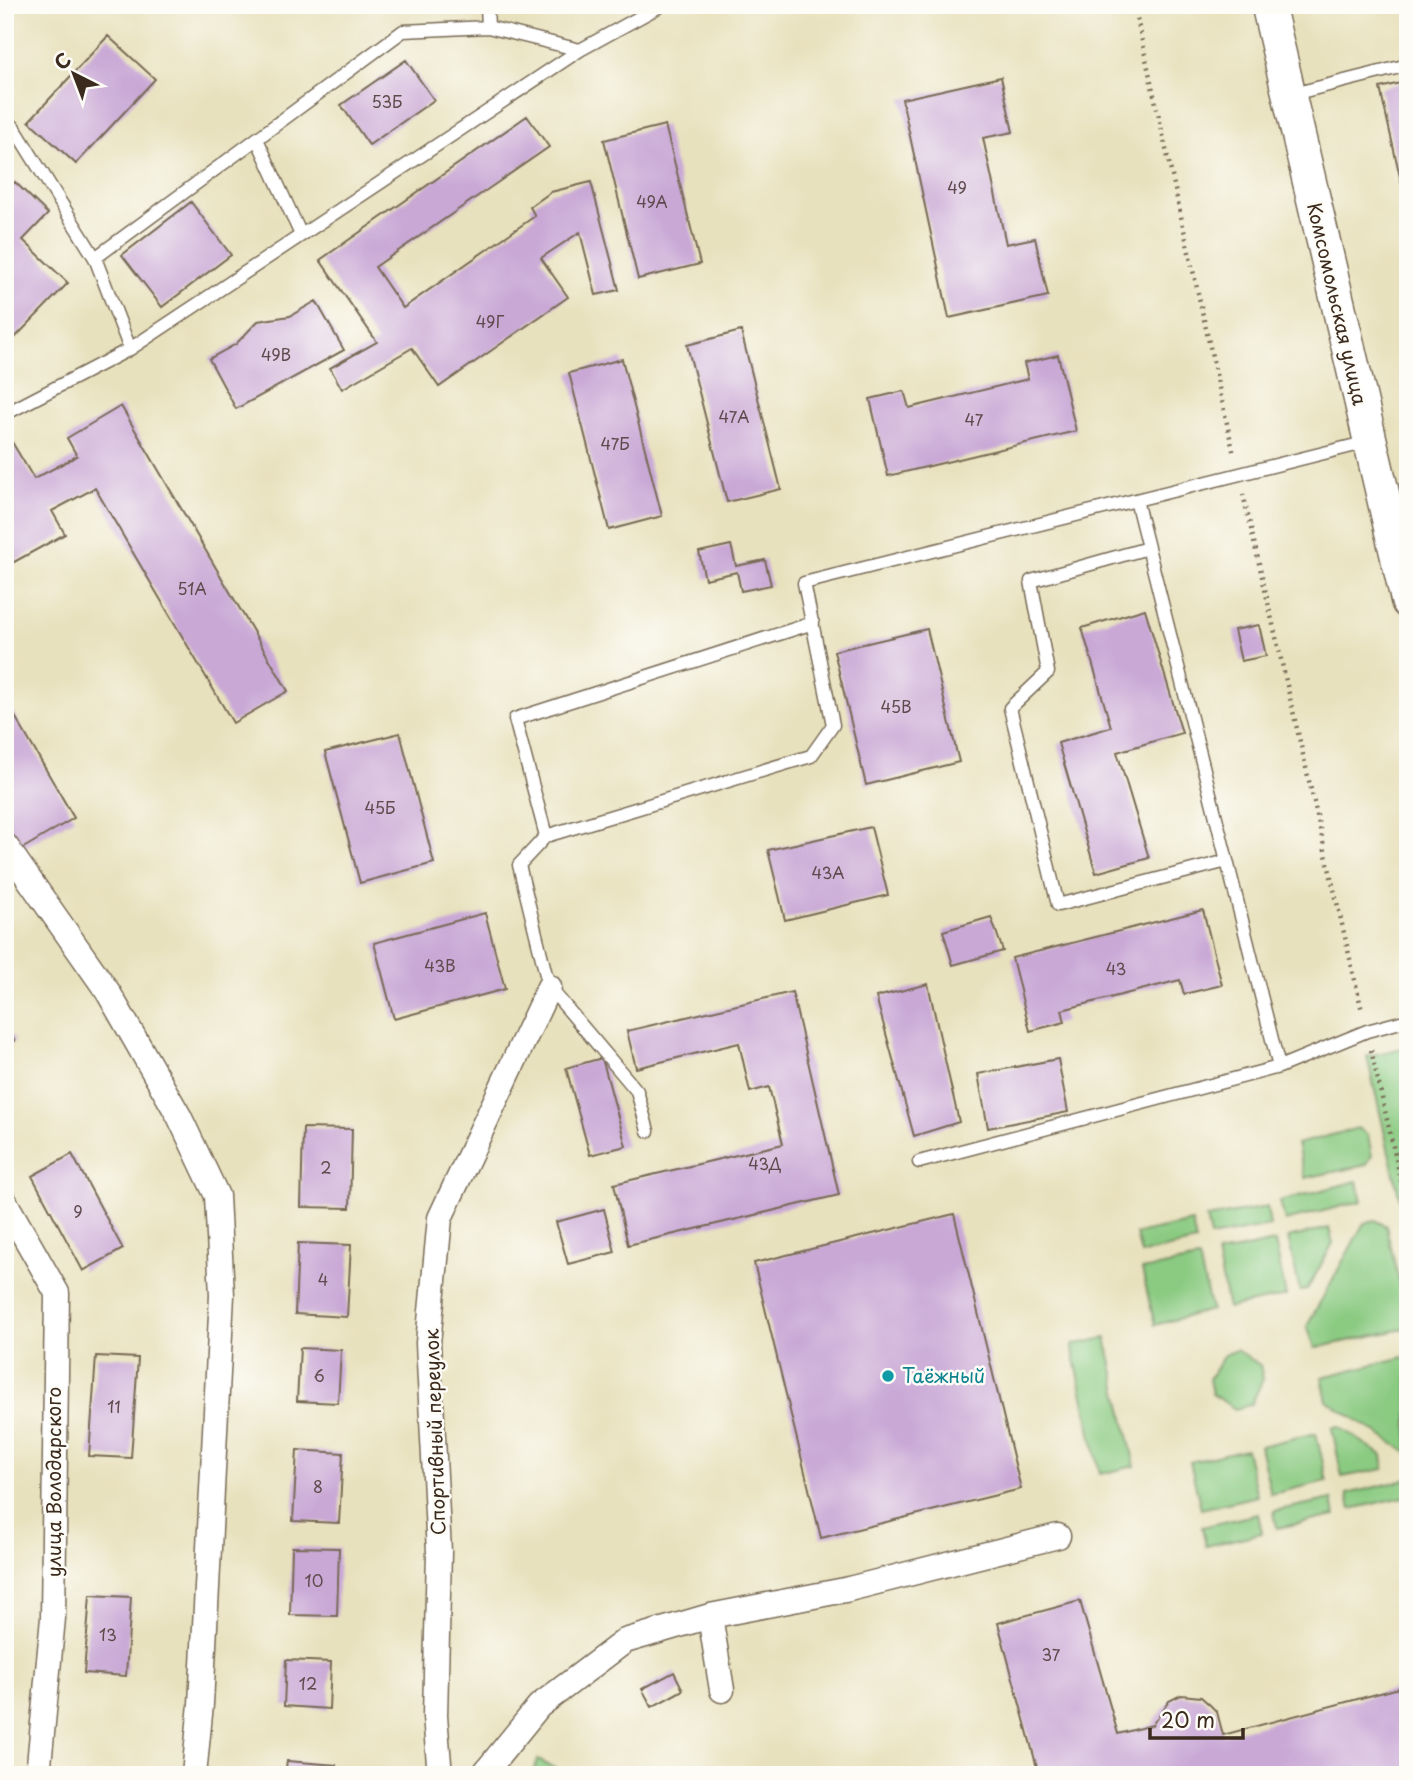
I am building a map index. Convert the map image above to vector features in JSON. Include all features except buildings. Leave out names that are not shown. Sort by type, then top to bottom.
[{"type":"main road","name":"Комсомольская улица","points":[[1268,5],[1368,442],[1408,603]]},
{"type":"street","points":[[5,845],[108,992],[179,1116],[216,1196],[222,1295],[201,1704],[194,1775]]},
{"type":"street","name":"Спортивный переулок","points":[[440,1775],[435,1716],[439,1552],[428,1343],[440,1218],[549,987]]},
{"type":"street","name":"улица Володарского","points":[[5,1202],[57,1293],[53,1618],[38,1775]]},
{"type":"street","points":[[483,1775],[539,1706],[625,1641],[710,1616],[845,1590],[1058,1536]]},
{"type":"street","points":[[710,1616],[722,1690]]},
{"type":"lane","points":[[487,5],[488,27]]},
{"type":"lane","points":[[5,414],[130,349],[580,50],[662,5]]},
{"type":"lane","points":[[94,258],[403,31],[488,27],[580,50]]},
{"type":"lane","points":[[1288,95],[1408,65]]},
{"type":"lane","points":[[5,134],[13,126],[94,258],[130,349]]},
{"type":"lane","points":[[257,139],[301,236]]},
{"type":"lane","points":[[648,1131],[637,1091],[549,987],[519,865],[546,836],[810,756],[833,725],[804,583],[1368,442]]},
{"type":"lane","points":[[1136,500],[1279,1067]]},
{"type":"lane","points":[[1148,548],[1031,581],[1048,672],[1010,708],[1058,905],[1227,861]]},
{"type":"lane","points":[[546,836],[515,719],[813,624]]},
{"type":"lane","points":[[919,1163],[1279,1067],[1367,1031],[1408,1020]]},
{"type":"path","points":[[1133,5],[1408,1210]]},
{"type":"green space","points":[[1408,1047],[1408,1235],[1367,1056]]},
{"type":"green space","points":[[1358,1128],[1368,1135],[1372,1156],[1366,1165],[1305,1178],[1297,1144]]},
{"type":"green space","points":[[1357,1181],[1362,1201],[1285,1221],[1280,1201]]},
{"type":"green space","points":[[1267,1207],[1270,1226],[1210,1237],[1206,1218]]},
{"type":"green space","points":[[1375,1220],[1386,1226],[1408,1321],[1403,1329],[1315,1348],[1307,1326],[1364,1223]]},
{"type":"green space","points":[[1192,1222],[1196,1242],[1141,1254],[1136,1234]]},
{"type":"green space","points":[[1329,1228],[1333,1243],[1307,1290],[1300,1291],[1288,1238]]},
{"type":"green space","points":[[1275,1242],[1286,1296],[1228,1308],[1217,1254]]},
{"type":"green space","points":[[1199,1259],[1211,1310],[1155,1325],[1142,1270]]},
{"type":"green space","points":[[1106,1338],[1135,1466],[1100,1474],[1072,1345]]},
{"type":"green space","points":[[1236,1350],[1260,1365],[1263,1379],[1251,1405],[1235,1409],[1212,1394],[1209,1379],[1224,1355]]},
{"type":"green space","points":[[1408,1356],[1408,1453],[1327,1401],[1322,1377]]},
{"type":"green space","points":[[1338,1426],[1382,1455],[1384,1469],[1342,1477],[1332,1428]]},
{"type":"green space","points":[[1316,1433],[1327,1481],[1271,1494],[1260,1446]]},
{"type":"green space","points":[[1246,1449],[1257,1496],[1201,1509],[1190,1462]]},
{"type":"green space","points":[[1408,1479],[1408,1496],[1351,1509],[1347,1494]]},
{"type":"green space","points":[[1332,1499],[1335,1516],[1277,1528],[1274,1511]]},
{"type":"green space","points":[[1258,1514],[1262,1533],[1206,1546],[1202,1527]]},
{"type":"green space","points":[[538,1760],[568,1775],[532,1775]]},
{"type":"place","name":"Таёжный","points":[[888,1376]]}]
